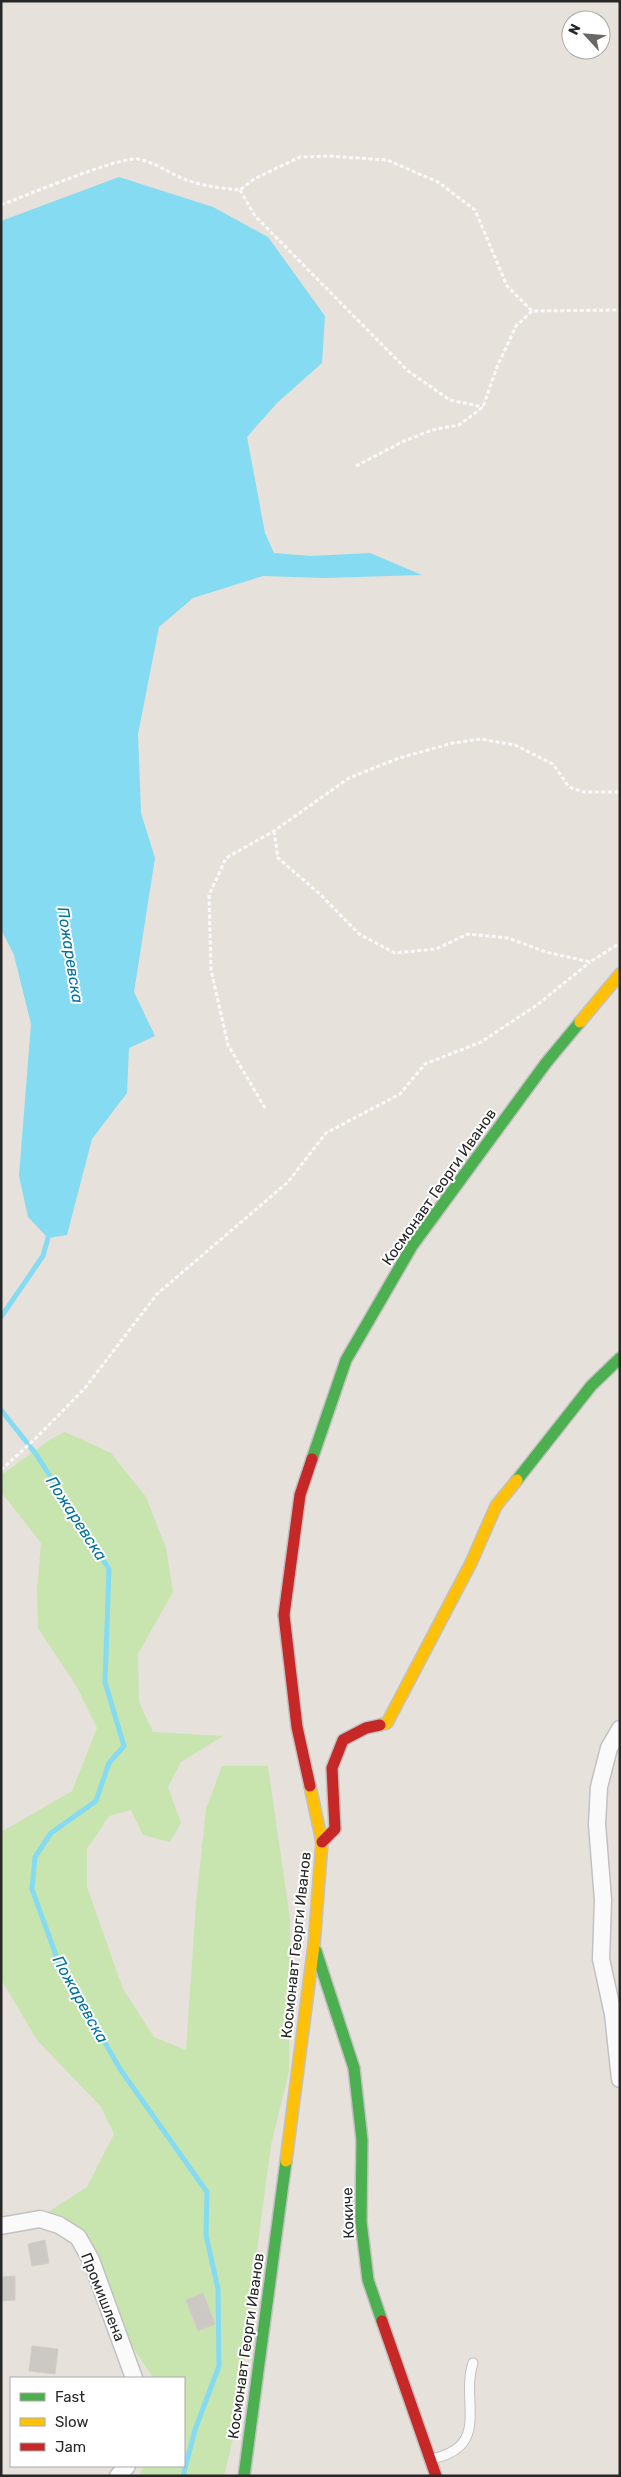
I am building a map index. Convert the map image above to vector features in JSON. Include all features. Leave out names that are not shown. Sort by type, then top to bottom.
[{"type":"street","name":"Космонавт Георги Иванов","points":[[244,2476],[314,1945],[322,1842],[297,1727],[284,1615],[300,1495],[343,1370],[412,1246],[546,1063],[620,974]]},
{"type":"street","points":[[322,1842],[335,1829],[332,1768],[343,1740],[366,1728],[387,1723],[471,1563],[496,1506],[591,1386],[620,1358]]},
{"type":"street","points":[[620,1729],[609,1748],[599,1787],[597,1824],[603,1900],[602,1959],[613,2014],[617,2072],[620,2079]]},
{"type":"street","name":"Кокиче","points":[[314,1945],[354,2068],[362,2140],[361,2222],[368,2280],[436,2476]]},
{"type":"street","name":"Промишлена","points":[[1,2226],[40,2219],[59,2225],[78,2237],[91,2260],[134,2377]]},
{"type":"lane","points":[[431,2459],[459,2450],[466,2440],[472,2400],[469,2375],[473,2363]]},
{"type":"path","points":[[1,205],[111,164],[136,159],[160,166],[174,175],[208,187],[240,190],[254,179],[300,157],[329,156],[387,160],[438,182],[475,210],[507,286],[532,311]]},
{"type":"path","points":[[240,190],[255,216],[408,371],[450,400],[483,407]]},
{"type":"path","points":[[356,466],[402,442],[432,430],[459,425],[483,407],[496,367],[516,326],[532,311],[620,310]]},
{"type":"path","points":[[264,1108],[228,1045],[211,970],[209,895],[226,858],[274,831],[348,778],[399,758],[453,743],[481,739],[515,745],[553,764],[569,786],[584,792],[620,792]]},
{"type":"path","points":[[274,831],[278,858],[321,896],[359,934],[395,953],[436,949],[468,934],[508,938],[546,952],[590,962]]},
{"type":"path","points":[[1,1470],[36,1438],[85,1388],[157,1294],[288,1182],[326,1133],[400,1094],[425,1064],[481,1042],[536,1005],[590,962],[620,943]]},
{"type":"green space","points":[[65,1432],[111,1453],[146,1497],[166,1548],[173,1592],[138,1654],[139,1702],[153,1732],[223,1736],[181,1762],[168,1787],[181,1823],[170,1842],[143,1835],[131,1810],[109,1816],[87,1849],[87,1887],[123,1989],[154,2037],[186,2050],[196,1903],[206,1809],[222,1766],[268,1766],[290,1919],[289,2071],[271,2145],[247,2325],[242,2401],[224,2476],[139,2476],[144,2467],[185,2467],[185,2377],[152,2377],[120,2328],[106,2286],[48,2212],[87,2187],[114,2134],[101,2107],[37,2040],[1,1979],[1,1832],[72,1791],[97,1728],[77,1687],[38,1628],[37,1589],[41,1543],[1,1492],[1,1475],[51,1439]]},
{"type":"water","points":[[119,177],[213,207],[268,237],[325,316],[322,363],[277,403],[247,437],[265,533],[274,553],[311,556],[370,553],[422,575],[325,578],[263,576],[193,598],[159,627],[138,734],[141,813],[155,858],[134,992],[155,1036],[129,1048],[127,1093],[92,1139],[67,1235],[48,1238],[28,1217],[19,1176],[31,1024],[14,955],[1,929],[1,221]]},
{"type":"building","points":[[45,2240],[49,2263],[32,2266],[28,2244]]},
{"type":"building","points":[[15,2276],[15,2300],[1,2301],[1,2277]]},
{"type":"building","points":[[203,2293],[215,2324],[198,2331],[186,2300]]},
{"type":"building","points":[[32,2346],[58,2349],[55,2374],[29,2371]]},
{"type":"waterway","name":"Пожаревска","points":[[1,1317],[43,1256],[49,1234]]},
{"type":"waterway","name":"Пожаревска","points":[[1,1410],[36,1454],[109,1569],[105,1682],[124,1746],[109,1763],[96,1801],[51,1833],[35,1857],[32,1889],[58,1961],[120,2069],[207,2192],[206,2235],[218,2289],[219,2366],[195,2430],[183,2476]]},
{"type":"traffic: fast","points":[[312,1459],[346,1360],[412,1246],[546,1063],[580,1022]]},
{"type":"traffic: fast","points":[[517,1480],[591,1386],[620,1358]]},
{"type":"traffic: fast","points":[[316,1951],[354,2068],[362,2140],[361,2222],[368,2280],[382,2321]]},
{"type":"traffic: fast","points":[[244,2476],[286,2161]]},
{"type":"traffic: slow","points":[[580,1022],[620,974]]},
{"type":"traffic: slow","points":[[380,1725],[387,1723],[471,1563],[496,1506],[517,1480]]},
{"type":"traffic: slow","points":[[286,2161],[314,1945],[322,1842],[310,1786]]},
{"type":"traffic: jam","points":[[310,1786],[297,1727],[284,1615],[300,1495],[312,1459]]},
{"type":"traffic: jam","points":[[322,1842],[335,1829],[332,1768],[343,1740],[366,1728],[380,1725]]},
{"type":"traffic: jam","points":[[382,2321],[436,2476]]}]
